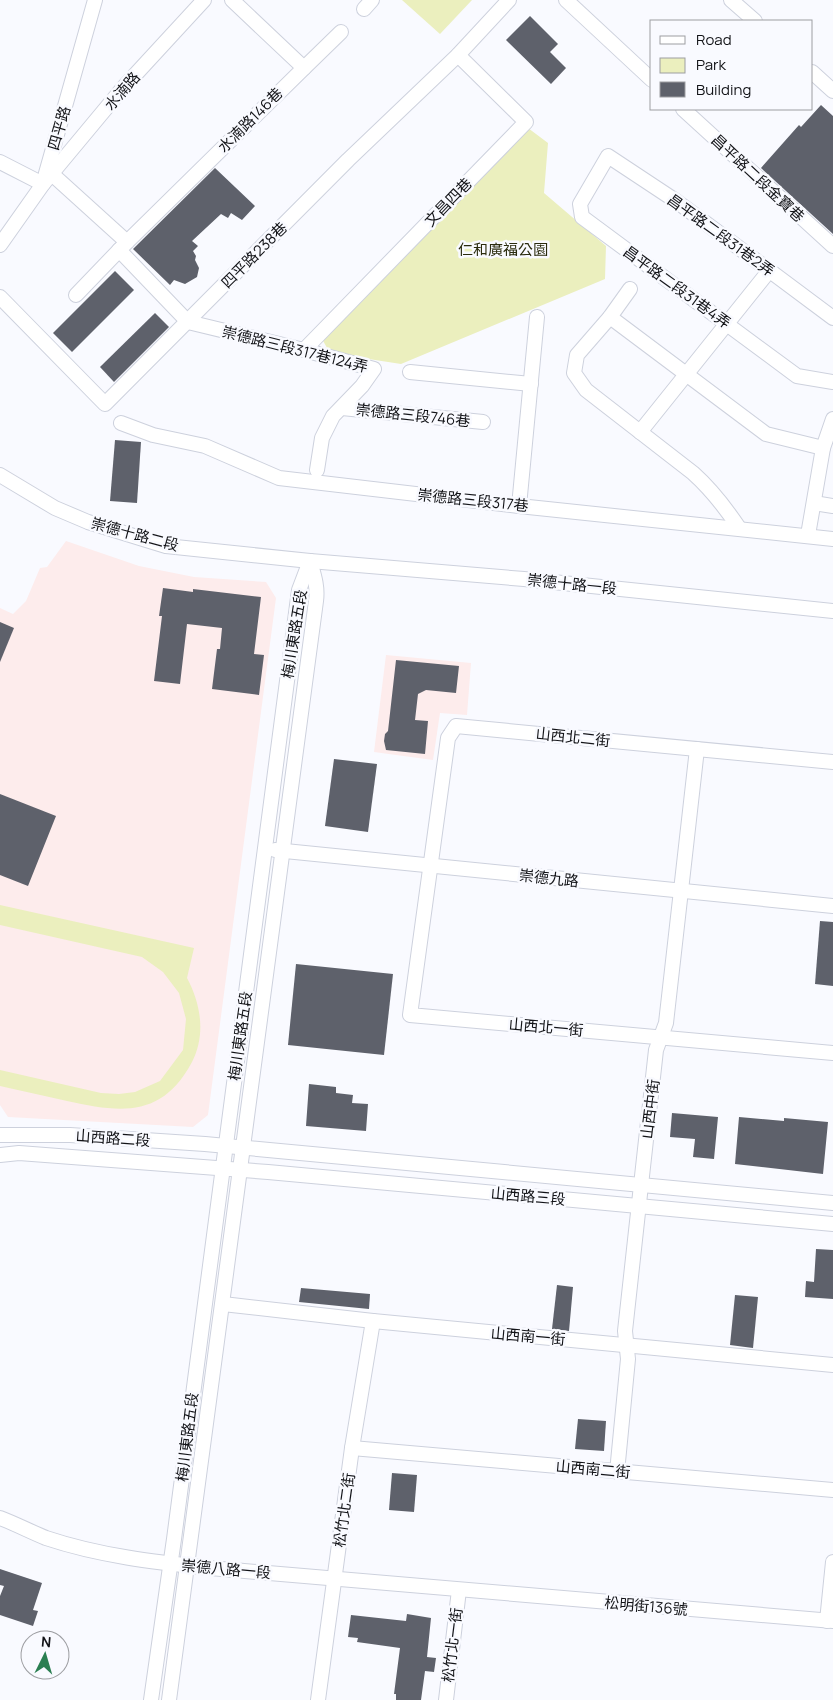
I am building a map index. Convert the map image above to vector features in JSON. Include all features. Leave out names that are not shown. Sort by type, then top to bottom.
[{"type":"street","name":"四平路","points":[[0,245],[48,180],[95,0]]},
{"type":"street","name":"水湳路","points":[[48,180],[122,90],[204,0]]},
{"type":"street","points":[[232,0],[304,68]]},
{"type":"street","name":"四平路238巷","points":[[0,297],[105,404],[348,160],[458,55],[509,0]]},
{"type":"street","points":[[566,0],[650,78]]},
{"type":"street","points":[[731,0],[754,20]]},
{"type":"street","name":"水湳路146巷","points":[[76,295],[123,246],[341,32]]},
{"type":"street","name":"文昌四巷","points":[[304,350],[526,122],[458,55]]},
{"type":"street","points":[[813,73],[833,91]]},
{"type":"street","name":"昌平路二段金寶巷","points":[[684,110],[833,246]]},
{"type":"street","name":"昌平路二段31巷2弄","points":[[608,156],[676,201],[833,318]]},
{"type":"street","name":"昌平路二段31巷4弄","points":[[608,156],[580,204],[582,217],[797,376],[833,382]]},
{"type":"street","points":[[0,162],[48,180],[123,246],[188,322]]},
{"type":"street","points":[[640,432],[769,270]]},
{"type":"street","points":[[630,289],[610,317],[577,354],[574,373],[586,390],[710,488],[739,528]]},
{"type":"street","points":[[519,506],[537,317]]},
{"type":"street","points":[[610,317],[766,434],[823,448]]},
{"type":"street","name":"崇德路三段317巷124弄","points":[[188,322],[374,369],[362,386],[333,416],[322,438],[317,470]]},
{"type":"street","points":[[410,372],[531,384]]},
{"type":"street","name":"崇德路三段746巷","points":[[342,408],[483,422]]},
{"type":"street","points":[[808,535],[823,448],[833,418]]},
{"type":"street","name":"崇德路三段317巷","points":[[121,423],[154,435],[205,446],[279,478],[519,506],[833,539]]},
{"type":"street","name":"崇德十路二段","points":[[0,475],[55,508],[88,522],[166,546],[310,561]]},
{"type":"street","points":[[814,503],[833,506]]},
{"type":"street","name":"崇德十路一段","points":[[310,561],[524,579],[833,611]]},
{"type":"street","name":"梅川東路五段","points":[[151,1700],[299,590],[310,561]]},
{"type":"street","name":"梅川東路五段","points":[[169,1700],[317,592],[310,561]]},
{"type":"street","name":"山西北二街","points":[[430,865],[448,738],[456,726],[833,762]]},
{"type":"street","name":"山西中街","points":[[617,1472],[628,1359],[626,1331],[656,1050],[666,1024],[697,749]]},
{"type":"street","name":"崇德九路","points":[[265,848],[833,906]]},
{"type":"street","name":"山西北一街","points":[[430,865],[410,1015],[833,1052]]},
{"type":"street","name":"山西路二段","points":[[0,1135],[70,1135],[226,1146]]},
{"type":"street","name":"山西路三段","points":[[226,1146],[833,1203]]},
{"type":"street","name":"山西路二段","points":[[0,1154],[19,1153],[223,1168]]},
{"type":"street","name":"山西路三段","points":[[223,1168],[833,1224]]},
{"type":"street","name":"山西南一街","points":[[223,1304],[372,1321],[833,1365]]},
{"type":"street","name":"松竹北二街","points":[[318,1700],[352,1448],[372,1321]]},
{"type":"street","name":"山西南二街","points":[[352,1448],[833,1490]]},
{"type":"street","name":"崇德八路一段","points":[[0,1518],[45,1537],[126,1558],[188,1566],[459,1590]]},
{"type":"street","points":[[830,1621],[833,1562]]},
{"type":"street","name":"松明街136號","points":[[459,1590],[830,1621]]},
{"type":"street","name":"松竹北一街","points":[[446,1700],[459,1590]]},
{"type":"shaded area","points":[[66,541],[139,566],[194,577],[266,582],[276,598],[208,1115],[193,1127],[8,1117],[0,1105],[0,608],[13,614],[26,601],[40,568],[47,567]]},
{"type":"shaded area","points":[[386,655],[471,663],[467,715],[440,713],[433,760],[374,752]]},
{"type":"green space","points":[[402,0],[472,0],[440,34]]},
{"type":"green space","name":"仁和廣福公園","points":[[528,128],[548,143],[544,193],[606,246],[605,279],[401,364],[330,353],[322,339]]},
{"type":"green space","points":[[0,905],[194,948],[187,978],[196,998],[200,1020],[199,1041],[192,1062],[180,1080],[167,1093],[154,1102],[122,1109],[87,1105],[0,1086],[0,1070],[101,1093],[119,1094],[135,1092],[160,1081],[183,1050],[186,1019],[179,993],[163,972],[142,957],[0,925]]},
{"type":"building","points":[[530,16],[558,44],[550,52],[566,68],[551,84],[506,40]]},
{"type":"building","points":[[821,105],[833,116],[833,234],[761,168],[799,125],[801,127]]},
{"type":"building","points":[[215,168],[255,206],[242,220],[231,213],[228,218],[221,214],[192,241],[198,246],[193,251],[199,268],[197,277],[185,284],[174,280],[170,285],[133,249]]},
{"type":"building","points":[[115,271],[134,290],[72,352],[53,333]]},
{"type":"building","points":[[155,313],[169,327],[114,382],[100,367]]},
{"type":"building","points":[[115,440],[141,442],[137,503],[110,501]]},
{"type":"building","points":[[163,588],[193,592],[193,589],[261,597],[254,654],[264,655],[259,695],[212,689],[217,649],[220,649],[222,628],[187,624],[180,684],[154,681],[162,616],[159,616]]},
{"type":"building","points":[[0,622],[14,628],[0,662]]},
{"type":"building","points":[[396,660],[459,666],[456,693],[426,690],[418,694],[415,720],[428,721],[425,754],[386,750],[384,741],[385,734],[388,731]]},
{"type":"building","points":[[334,759],[377,764],[368,832],[325,826]]},
{"type":"building","points":[[0,794],[56,816],[28,886],[0,875]]},
{"type":"building","points":[[820,921],[833,922],[833,986],[815,984]]},
{"type":"building","points":[[296,964],[393,974],[384,1055],[288,1045]]},
{"type":"building","points":[[309,1084],[336,1087],[336,1093],[353,1095],[352,1103],[368,1104],[366,1131],[306,1126]]},
{"type":"building","points":[[672,1113],[718,1117],[714,1159],[693,1157],[695,1139],[670,1137]]},
{"type":"building","points":[[739,1117],[784,1121],[784,1118],[828,1122],[823,1174],[735,1164]]},
{"type":"building","points":[[816,1249],[833,1250],[833,1299],[805,1297],[806,1281],[814,1282]]},
{"type":"building","points":[[557,1285],[573,1287],[569,1331],[552,1329]]},
{"type":"building","points":[[301,1288],[370,1294],[369,1309],[299,1302]]},
{"type":"building","points":[[735,1295],[758,1297],[753,1348],[730,1345]]},
{"type":"building","points":[[578,1419],[606,1421],[604,1451],[575,1449]]},
{"type":"building","points":[[392,1473],[417,1475],[414,1512],[389,1510]]},
{"type":"building","points":[[0,1569],[42,1583],[33,1610],[38,1611],[33,1626],[0,1615],[0,1596],[4,1586],[0,1585]]},
{"type":"building","points":[[407,1614],[431,1618],[427,1657],[436,1658],[434,1672],[425,1671],[421,1700],[396,1700],[396,1694],[394,1694],[400,1648],[357,1642],[358,1638],[348,1637],[351,1615],[406,1621]]}]
